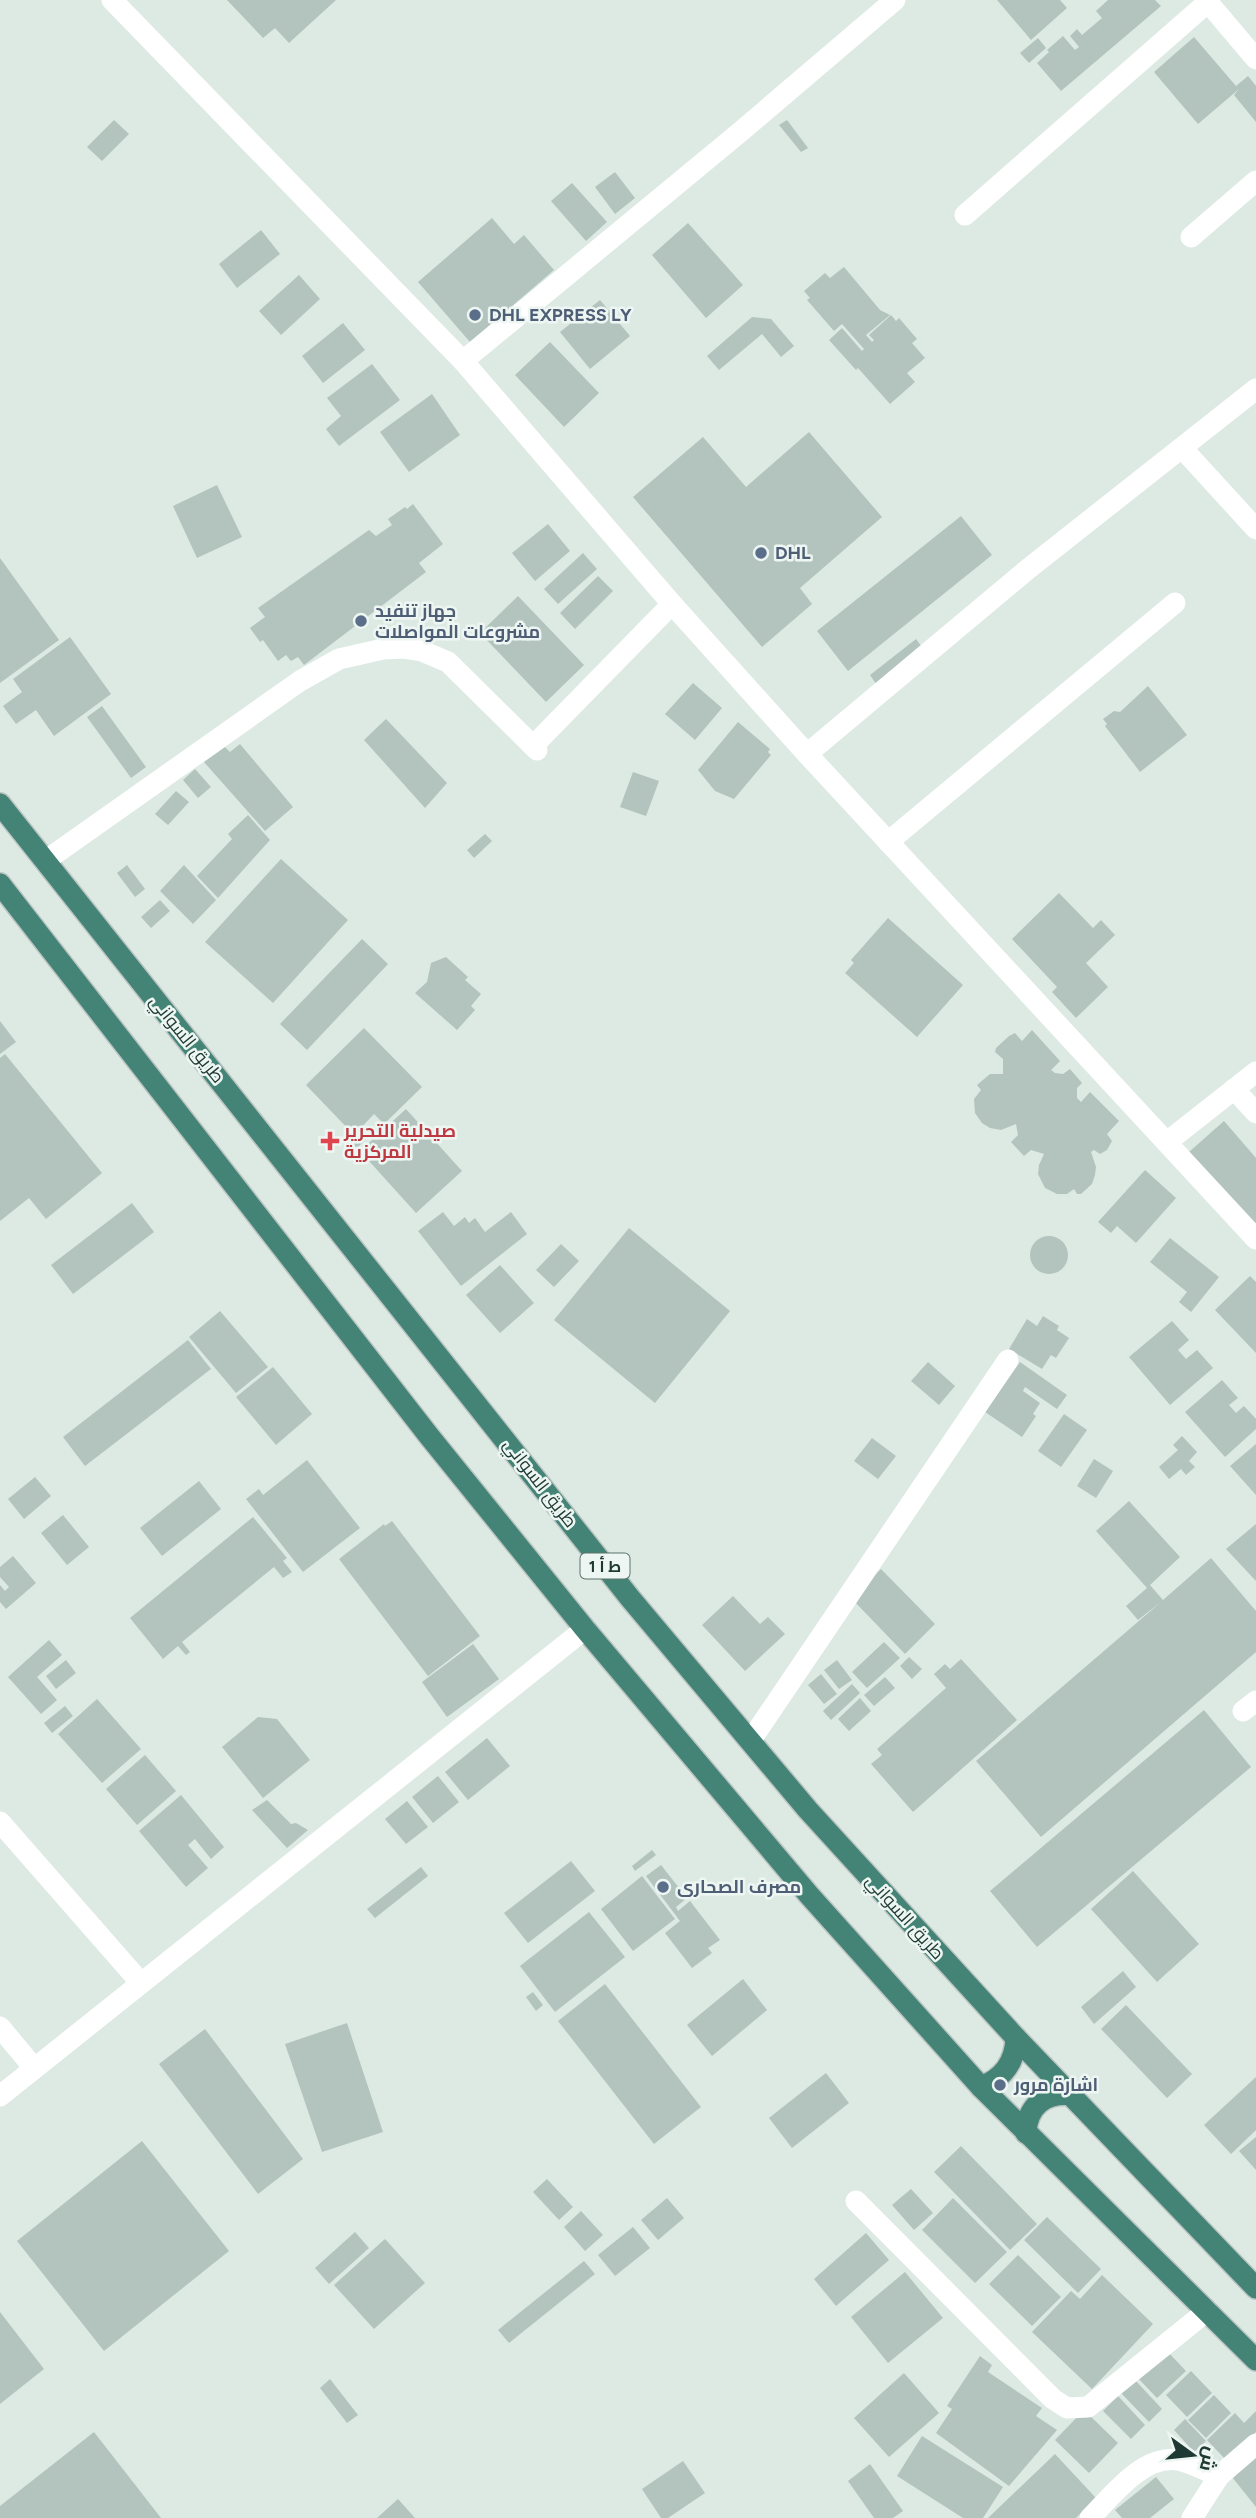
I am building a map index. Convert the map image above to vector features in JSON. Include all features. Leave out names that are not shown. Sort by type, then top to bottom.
[{"type":"highway","name":"طريق السواني","points":[[0,804],[630,1598],[808,1810],[1016,2038],[1256,2288]]},
{"type":"highway","points":[[0,884],[421,1426],[585,1629],[809,1895],[981,2087],[1256,2360]]},
{"type":"highway","points":[[981,2087],[1000,2077],[1007,2069],[1016,2049],[1016,2038]]},
{"type":"highway","points":[[1026,2133],[1026,2122],[1039,2102],[1049,2096],[1072,2095]]},
{"type":"street","points":[[112,0],[463,361],[672,604],[807,754],[1256,1239]]},
{"type":"street","points":[[463,361],[749,125],[895,0]]},
{"type":"street","points":[[964,215],[1207,1],[1256,59]]},
{"type":"street","points":[[1191,237],[1256,181]]},
{"type":"street","points":[[807,754],[1028,569],[1256,389]]},
{"type":"street","points":[[1182,448],[1256,529]]},
{"type":"street","points":[[888,842],[1175,603]]},
{"type":"street","points":[[45,861],[300,681],[339,659],[383,649],[422,651],[448,663],[535,748],[672,604]]},
{"type":"street","points":[[1167,1142],[1256,1072]]},
{"type":"street","points":[[1234,1089],[1256,1113]]},
{"type":"street","points":[[751,1740],[1009,1360]]},
{"type":"street","points":[[0,2096],[585,1629]]},
{"type":"street","points":[[0,1822],[141,1983]]},
{"type":"street","points":[[0,2027],[34,2068]]},
{"type":"street","points":[[856,2201],[1053,2399],[1067,2408],[1088,2407],[1207,2311]]},
{"type":"street","points":[[1192,2518],[1219,2476],[1256,2444]]},
{"type":"street","points":[[1090,2518],[1131,2478],[1160,2459],[1183,2462],[1219,2476]]},
{"type":"building","points":[[227,0],[336,0],[289,43],[275,28],[263,38]]},
{"type":"building","points":[[997,0],[1060,0],[1067,8],[1031,40]]},
{"type":"building","points":[[1108,0],[1155,0],[1161,6],[1061,91],[1037,63],[1063,36],[1075,50],[1079,47],[1070,36],[1077,29],[1082,35],[1102,18],[1096,11]]},
{"type":"building","points":[[1194,37],[1236,86],[1248,76],[1256,86],[1256,122],[1234,95],[1239,89],[1198,124],[1154,72]]},
{"type":"building","points":[[1038,38],[1046,48],[1029,63],[1020,53]]},
{"type":"building","points":[[114,120],[129,134],[102,161],[87,147]]},
{"type":"building","points":[[787,120],[808,148],[801,152],[779,125]]},
{"type":"building","points":[[615,172],[635,198],[615,214],[595,187]]},
{"type":"building","points":[[572,183],[607,222],[586,241],[551,201]]},
{"type":"building","points":[[492,218],[514,244],[524,235],[554,270],[470,342],[418,282]]},
{"type":"building","points":[[688,223],[743,285],[706,318],[652,255]]},
{"type":"building","points":[[261,230],[280,254],[237,288],[219,264]]},
{"type":"building","points":[[844,267],[880,310],[890,315],[866,335],[872,342],[874,340],[869,335],[891,315],[896,321],[899,318],[917,339],[912,343],[925,358],[907,373],[915,382],[890,404],[829,340],[842,328],[862,351],[864,349],[842,324],[834,331],[807,300],[810,298],[804,291],[825,273],[830,278]]},
{"type":"building","points":[[299,275],[320,299],[281,335],[259,311]]},
{"type":"building","points":[[600,300],[630,336],[590,369],[560,332]]},
{"type":"building","points":[[752,317],[771,319],[794,346],[781,357],[762,334],[719,370],[707,356]]},
{"type":"building","points":[[343,323],[365,350],[323,383],[302,356]]},
{"type":"building","points":[[550,342],[599,393],[564,427],[515,375]]},
{"type":"building","points":[[372,364],[400,400],[339,446],[326,429],[341,416],[327,398]]},
{"type":"building","points":[[432,394],[460,435],[409,472],[380,432]]},
{"type":"building","name":"DHL","points":[[809,432],[882,517],[800,588],[812,604],[762,647],[633,497],[703,437],[746,487]]},
{"type":"building","points":[[217,485],[242,537],[197,558],[173,506]]},
{"type":"building","points":[[413,504],[443,544],[419,563],[426,572],[304,665],[298,657],[291,661],[286,655],[278,661],[263,640],[260,642],[250,628],[265,617],[258,608],[369,530],[376,536],[392,525],[388,519]]},
{"type":"building","points":[[961,516],[992,555],[848,671],[817,631]]},
{"type":"building","points":[[548,524],[570,551],[535,581],[512,553]]},
{"type":"building","points":[[583,553],[597,569],[558,604],[544,589]]},
{"type":"building","points":[[0,558],[59,640],[0,683]]},
{"type":"building","points":[[598,576],[613,591],[575,629],[560,613]]},
{"type":"building","points":[[518,596],[584,665],[546,702],[480,633]]},
{"type":"building","points":[[70,637],[111,694],[54,736],[36,710],[16,724],[3,706],[22,692],[13,679]]},
{"type":"building","points":[[916,639],[922,647],[877,685],[870,675]]},
{"type":"building","points":[[693,683],[722,708],[695,740],[665,714]]},
{"type":"building","points":[[1148,686],[1187,735],[1140,772],[1105,726],[1107,724],[1103,719],[1114,711],[1120,712]]},
{"type":"building","points":[[102,706],[146,767],[131,778],[87,717]]},
{"type":"building","points":[[386,719],[447,783],[425,808],[364,740]]},
{"type":"building","points":[[738,722],[770,749],[768,752],[771,755],[734,799],[715,791],[698,770]]},
{"type":"building","points":[[240,744],[293,807],[265,831],[204,762],[225,747],[230,752]]},
{"type":"building","points":[[195,769],[211,787],[198,798],[183,780]]},
{"type":"building","points":[[633,772],[659,781],[646,816],[620,807]]},
{"type":"building","points":[[176,791],[189,802],[168,825],[155,814]]},
{"type":"building","points":[[248,815],[270,840],[218,898],[197,876],[232,839],[228,834]]},
{"type":"building","points":[[485,834],[492,841],[474,858],[467,850]]},
{"type":"building","points":[[281,859],[348,920],[273,1003],[205,942]]},
{"type":"building","points":[[127,865],[145,889],[135,897],[117,873]]},
{"type":"building","points":[[184,865],[216,900],[193,924],[160,891]]},
{"type":"building","points":[[1059,893],[1093,928],[1101,920],[1115,935],[1086,963],[1108,987],[1076,1018],[1052,992],[1057,987],[1012,939]]},
{"type":"building","points":[[160,900],[170,911],[151,928],[141,917]]},
{"type":"building","points":[[888,918],[963,985],[917,1037],[845,973],[854,963],[851,960]]},
{"type":"building","points":[[362,939],[388,964],[307,1050],[280,1024]]},
{"type":"building","points":[[446,957],[468,977],[465,980],[481,994],[471,1006],[475,1010],[457,1030],[415,993],[427,982],[431,963]]},
{"type":"building","points":[[0,1021],[16,1042],[0,1054]]},
{"type":"building","points":[[364,1028],[422,1087],[384,1124],[374,1114],[354,1135],[306,1085]]},
{"type":"building","points":[[1032,1030],[1060,1061],[1051,1070],[1063,1074],[1070,1069],[1082,1083],[1077,1088],[1077,1098],[1081,1102],[1090,1092],[1119,1121],[1107,1134],[1112,1141],[1107,1150],[1100,1154],[1094,1150],[1091,1152],[1096,1167],[1095,1175],[1092,1184],[1081,1194],[1077,1194],[1074,1189],[1067,1194],[1057,1194],[1045,1188],[1038,1174],[1044,1154],[1031,1150],[1024,1156],[1011,1142],[1018,1135],[1016,1124],[1001,1130],[990,1128],[982,1123],[975,1113],[974,1099],[981,1090],[977,1085],[990,1074],[1003,1074],[1003,1059],[995,1052],[996,1048],[1015,1033],[1022,1041]]},
{"type":"building","points":[[5,1054],[102,1173],[46,1219],[29,1198],[0,1221],[0,1058]]},
{"type":"building","points":[[406,1109],[462,1171],[416,1213],[360,1151]]},
{"type":"building","points":[[1224,1121],[1256,1158],[1256,1228],[1189,1152]]},
{"type":"building","points":[[370,1125],[375,1130],[357,1148],[352,1143]]},
{"type":"building","points":[[1145,1170],[1176,1198],[1136,1243],[1117,1226],[1111,1233],[1098,1222]]},
{"type":"building","points":[[132,1203],[154,1232],[73,1294],[51,1265]]},
{"type":"building","points":[[443,1212],[454,1226],[465,1217],[469,1223],[475,1218],[485,1232],[511,1212],[527,1234],[461,1286],[418,1231]]},
{"type":"building","points":[[629,1228],[730,1311],[655,1403],[554,1320]]},
{"type":"building","points":[[1049,1236],[1062,1242],[1068,1255],[1062,1268],[1049,1274],[1036,1268],[1030,1255],[1036,1242]]},
{"type":"building","points":[[1170,1238],[1219,1277],[1191,1312],[1179,1302],[1187,1292],[1150,1262]]},
{"type":"building","points":[[561,1244],[579,1261],[554,1287],[536,1270]]},
{"type":"building","points":[[500,1265],[534,1303],[500,1333],[466,1295]]},
{"type":"building","points":[[1250,1276],[1256,1282],[1256,1353],[1215,1310]]},
{"type":"building","points":[[220,1311],[268,1367],[236,1393],[189,1337]]},
{"type":"building","points":[[1043,1316],[1059,1326],[1057,1330],[1069,1338],[1056,1358],[1051,1355],[1042,1369],[1009,1349],[1027,1319],[1037,1326]]},
{"type":"building","points":[[1172,1321],[1189,1340],[1178,1350],[1186,1359],[1197,1350],[1213,1368],[1170,1405],[1129,1357]]},
{"type":"building","points":[[188,1340],[211,1369],[85,1466],[63,1437]]},
{"type":"building","points":[[928,1362],[955,1386],[939,1405],[911,1381]]},
{"type":"building","points":[[1020,1362],[1067,1395],[1057,1409],[1025,1387],[1023,1391],[1040,1403],[1033,1414],[1036,1416],[1022,1437],[985,1412]]},
{"type":"building","points":[[273,1367],[312,1414],[276,1445],[236,1397]]},
{"type":"building","points":[[1222,1380],[1238,1398],[1229,1405],[1236,1413],[1244,1406],[1256,1419],[1256,1429],[1225,1457],[1185,1412]]},
{"type":"building","points":[[1064,1414],[1087,1430],[1061,1467],[1038,1451]]},
{"type":"building","points":[[1182,1436],[1197,1452],[1189,1461],[1195,1467],[1186,1475],[1181,1469],[1169,1479],[1159,1467],[1178,1450],[1173,1445]]},
{"type":"building","points":[[872,1438],[896,1456],[878,1479],[854,1461]]},
{"type":"building","points":[[1256,1444],[1256,1495],[1230,1466]]},
{"type":"building","points":[[1094,1459],[1113,1471],[1096,1498],[1077,1486]]},
{"type":"building","points":[[307,1460],[360,1528],[303,1572],[246,1499],[259,1489],[263,1495]]},
{"type":"building","points":[[35,1477],[51,1496],[24,1519],[8,1499]]},
{"type":"building","points":[[199,1481],[221,1509],[162,1556],[140,1528]]},
{"type":"building","points":[[1129,1501],[1180,1557],[1150,1585],[1163,1600],[1211,1558],[1256,1611],[1256,1652],[1041,1837],[976,1761],[1161,1602],[1138,1620],[1126,1606],[1147,1588],[1096,1531]]},
{"type":"building","points":[[63,1515],[89,1547],[67,1565],[41,1533]]},
{"type":"building","points":[[253,1517],[287,1558],[283,1561],[292,1572],[283,1578],[274,1567],[182,1642],[190,1652],[186,1655],[178,1646],[163,1659],[130,1618]]},
{"type":"building","points":[[392,1521],[480,1636],[428,1676],[339,1559],[384,1524],[385,1526]]},
{"type":"building","points":[[1256,1524],[1256,1581],[1226,1549]]},
{"type":"building","points":[[13,1556],[36,1583],[6,1609],[0,1602],[0,1585],[5,1591],[9,1587],[0,1577],[0,1567]]},
{"type":"building","points":[[881,1569],[935,1624],[905,1654],[851,1598]]},
{"type":"building","points":[[733,1596],[760,1624],[768,1617],[785,1634],[745,1671],[702,1625]]},
{"type":"building","points":[[49,1640],[62,1655],[37,1677],[57,1700],[41,1714],[8,1677]]},
{"type":"building","points":[[884,1642],[900,1658],[867,1688],[852,1672]]},
{"type":"building","points":[[473,1644],[499,1679],[447,1717],[422,1682]]},
{"type":"building","points":[[909,1657],[922,1669],[912,1679],[900,1666]]},
{"type":"building","points":[[961,1659],[1017,1720],[913,1812],[871,1764],[882,1755],[877,1749],[946,1688],[934,1674],[945,1664],[950,1669]]},
{"type":"building","points":[[66,1660],[76,1673],[56,1689],[46,1676]]},
{"type":"building","points":[[837,1660],[852,1680],[839,1689],[824,1670]]},
{"type":"building","points":[[821,1674],[837,1694],[824,1704],[808,1685]]},
{"type":"building","points":[[885,1677],[895,1688],[874,1706],[864,1695]]},
{"type":"building","points":[[852,1684],[860,1693],[831,1720],[823,1711]]},
{"type":"building","points":[[860,1698],[871,1711],[849,1731],[838,1719]]},
{"type":"building","points":[[97,1699],[141,1749],[102,1783],[58,1734]]},
{"type":"building","points":[[65,1706],[73,1716],[52,1733],[44,1723]]},
{"type":"building","points":[[1204,1710],[1251,1767],[1037,1947],[990,1891]]},
{"type":"building","points":[[258,1717],[277,1719],[310,1760],[263,1798],[222,1747]]},
{"type":"building","points":[[487,1738],[510,1766],[468,1800],[445,1772]]},
{"type":"building","points":[[145,1755],[176,1791],[137,1825],[106,1789]]},
{"type":"building","points":[[438,1776],[459,1802],[433,1823],[412,1797]]},
{"type":"building","points":[[181,1795],[224,1847],[211,1859],[195,1839],[188,1845],[208,1868],[186,1887],[139,1831]]},
{"type":"building","points":[[267,1800],[291,1824],[296,1823],[308,1830],[287,1848],[252,1810]]},
{"type":"building","points":[[407,1801],[428,1827],[406,1844],[385,1819]]},
{"type":"building","points":[[652,1850],[656,1855],[635,1871],[632,1866]]},
{"type":"building","points":[[571,1861],[595,1891],[528,1943],[504,1913]]},
{"type":"building","points":[[661,1865],[687,1898],[676,1907],[678,1911],[690,1901],[720,1940],[708,1948],[712,1953],[692,1968],[665,1933],[680,1921],[646,1876]]},
{"type":"building","points":[[421,1867],[428,1876],[375,1918],[367,1909]]},
{"type":"building","points":[[1133,1871],[1199,1944],[1157,1982],[1091,1909]]},
{"type":"building","points":[[642,1876],[675,1919],[633,1951],[601,1909]]},
{"type":"building","points":[[589,1912],[625,1957],[555,2012],[520,1966]]},
{"type":"building","points":[[1123,1971],[1136,1987],[1094,2024],[1081,2007]]},
{"type":"building","points":[[743,1979],[767,2010],[712,2056],[687,2025]]},
{"type":"building","points":[[605,1984],[701,2107],[654,2144],[558,2021]]},
{"type":"building","points":[[533,1992],[543,2005],[536,2011],[526,1997]]},
{"type":"building","points":[[1126,2005],[1192,2074],[1167,2098],[1101,2029]]},
{"type":"building","points":[[347,2023],[383,2132],[322,2152],[285,2044]]},
{"type":"building","points":[[205,2029],[303,2159],[258,2194],[159,2064]]},
{"type":"building","points":[[826,2073],[849,2103],[792,2148],[769,2118]]},
{"type":"building","points":[[1256,2077],[1256,2130],[1231,2154],[1204,2125]]},
{"type":"building","points":[[1256,2137],[1256,2170],[1239,2151]]},
{"type":"building","points":[[142,2141],[229,2251],[104,2351],[17,2241]]},
{"type":"building","points":[[961,2146],[1037,2224],[1010,2250],[934,2172]]},
{"type":"building","points":[[547,2179],[573,2207],[559,2220],[533,2192]]},
{"type":"building","points":[[911,2189],[933,2213],[914,2230],[892,2205]]},
{"type":"building","points":[[667,2198],[684,2218],[658,2240],[641,2220]]},
{"type":"building","points":[[953,2198],[1007,2252],[975,2283],[922,2230]]},
{"type":"building","points":[[581,2211],[603,2235],[585,2251],[564,2227]]},
{"type":"building","points":[[1047,2217],[1101,2269],[1078,2293],[1024,2240]]},
{"type":"building","points":[[633,2227],[650,2248],[615,2276],[598,2255]]},
{"type":"building","points":[[355,2232],[369,2248],[329,2284],[315,2268]]},
{"type":"building","points":[[866,2233],[889,2260],[836,2306],[814,2279]]},
{"type":"building","points":[[385,2239],[425,2283],[374,2329],[334,2285]]},
{"type":"building","points":[[1018,2255],[1061,2297],[1032,2326],[989,2284]]},
{"type":"building","points":[[584,2261],[595,2274],[509,2343],[498,2330]]},
{"type":"building","points":[[905,2272],[943,2318],[888,2363],[851,2317]]},
{"type":"building","points":[[1102,2275],[1153,2324],[1092,2389],[1032,2332],[1071,2291],[1080,2299]]},
{"type":"building","points":[[0,2312],[44,2369],[0,2404]]},
{"type":"building","points":[[1165,2349],[1186,2371],[1157,2398],[1136,2376]]},
{"type":"building","points":[[980,2356],[992,2365],[988,2372],[1042,2408],[1036,2416],[1057,2430],[1009,2486],[936,2433],[952,2409],[947,2406]]},
{"type":"building","points":[[1191,2371],[1212,2393],[1187,2417],[1166,2395]]},
{"type":"building","points":[[904,2373],[939,2413],[889,2457],[854,2418]]},
{"type":"building","points":[[330,2379],[358,2415],[347,2423],[320,2388]]},
{"type":"building","points":[[1135,2380],[1162,2409],[1149,2422],[1121,2393]]},
{"type":"building","points":[[1214,2395],[1231,2413],[1206,2438],[1188,2420]]},
{"type":"building","points":[[1118,2396],[1145,2425],[1131,2439],[1103,2411]]},
{"type":"building","points":[[1084,2410],[1118,2443],[1089,2473],[1055,2440]]},
{"type":"building","points":[[1256,2411],[1256,2432],[1227,2461],[1207,2440],[1235,2413],[1244,2423]]},
{"type":"building","points":[[1185,2419],[1206,2441],[1194,2452],[1174,2430]]},
{"type":"building","points":[[94,2432],[161,2518],[0,2518],[0,2506]]},
{"type":"building","points":[[922,2436],[1003,2487],[983,2518],[963,2518],[897,2476]]},
{"type":"building","points":[[1055,2454],[1096,2498],[1076,2518],[988,2518]]},
{"type":"building","points":[[1256,2457],[1256,2507],[1232,2477]]},
{"type":"building","points":[[683,2461],[705,2493],[668,2518],[661,2518],[642,2489]]},
{"type":"building","points":[[870,2464],[903,2511],[893,2518],[874,2518],[848,2481]]},
{"type":"building","points":[[1156,2477],[1174,2499],[1150,2518],[1122,2518],[1115,2510]]},
{"type":"building","points":[[398,2499],[415,2518],[377,2518]]},
{"type":"place","name":"DHL EXPRESS LY","points":[[475,315]]},
{"type":"place","name":"DHL","points":[[761,553]]},
{"type":"place","name":"جهاز تنفيد مشروعات المواصلات","points":[[361,621]]},
{"type":"place","name":"صيدلية التحرير المركزية","points":[[330,1141]]},
{"type":"place","name":"مصرف الصحارى","points":[[663,1887]]},
{"type":"place","name":"اشارة مرور","points":[[1000,2085]]}]
